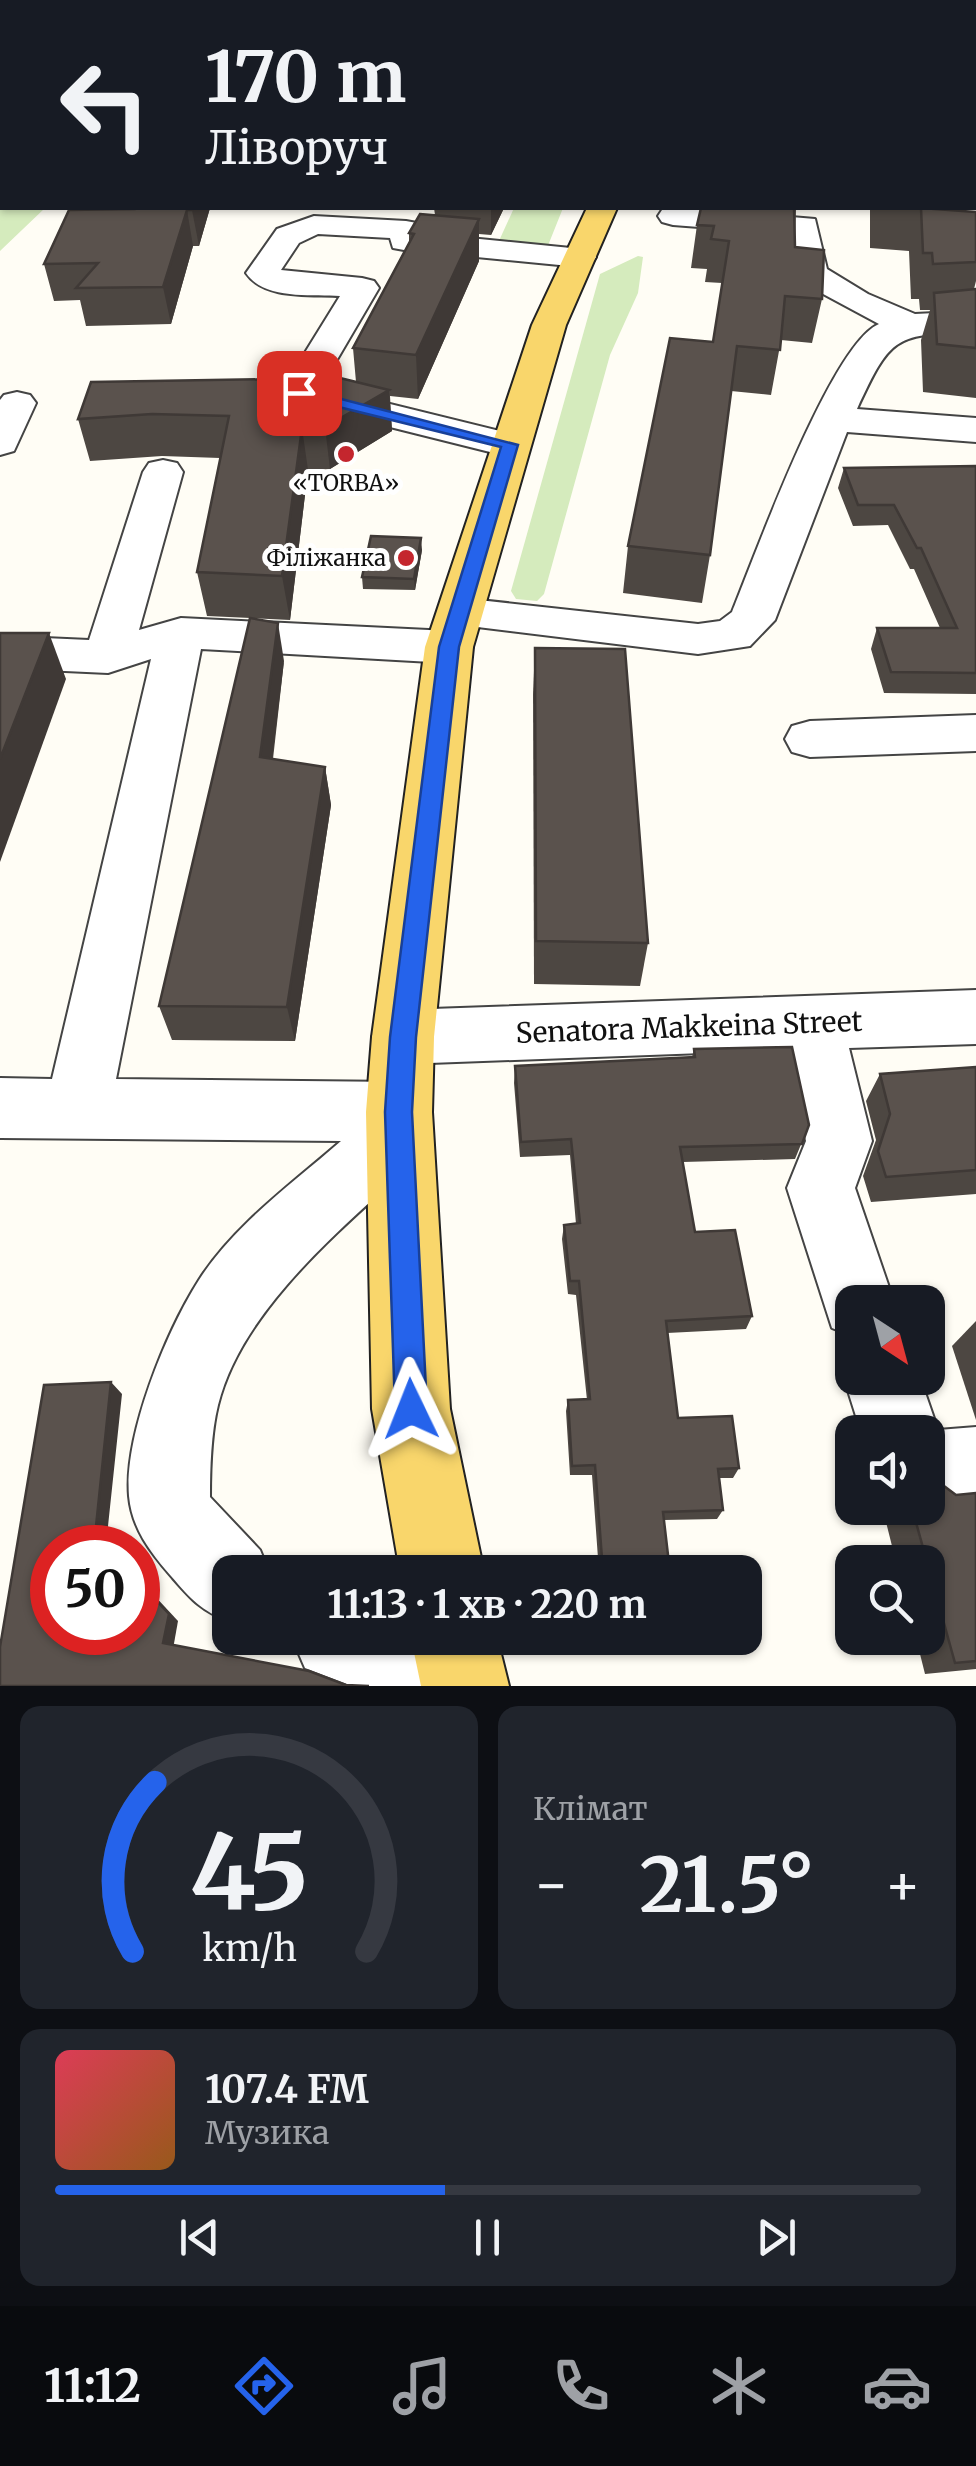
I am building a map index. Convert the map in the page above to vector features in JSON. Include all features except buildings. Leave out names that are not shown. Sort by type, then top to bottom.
[{"type":"main road","points":[[439,1555],[411,1409],[399,1122],[403,1037],[455,630],[550,326],[601,210]]},
{"type":"street","points":[[673,216],[804,226],[811,274],[912,326]]},
{"type":"street","points":[[411,218],[400,240],[580,257]]},
{"type":"street","points":[[411,218],[314,225],[288,236],[262,274],[279,282],[362,288],[299,393],[510,445]]},
{"type":"street","points":[[0,652],[108,657],[181,633],[455,630],[698,639],[732,635],[752,620],[833,419],[867,348],[884,334],[912,326],[976,321]]},
{"type":"street","points":[[0,442],[17,402]]},
{"type":"street","points":[[833,419],[976,430]]},
{"type":"street","points":[[108,657],[163,472]]},
{"type":"street","points":[[77,1109],[181,633]]},
{"type":"street","points":[[810,739],[976,733]]},
{"type":"street","name":"Senatora Makkeina Street","points":[[403,1037],[976,1017]]},
{"type":"street","points":[[812,1023],[839,1142],[821,1188],[852,1285]]},
{"type":"street","points":[[0,1108],[399,1122]]},
{"type":"street","points":[[212,1560],[175,1518],[169,1495],[180,1402],[225,1305],[276,1244],[399,1122]]},
{"type":"street","points":[[945,1470],[976,1467]]},
{"type":"street","points":[[411,1655],[460,1666]]},
{"type":"green space","points":[[0,210],[43,210],[0,251]]},
{"type":"green space","points":[[513,210],[562,210],[547,248],[498,243]]},
{"type":"green space","points":[[643,257],[638,293],[610,355],[544,594],[537,601],[516,599],[511,591],[600,274]]},
{"type":"place","name":"«TORBA»","points":[[346,454]]},
{"type":"place","name":"Філіжанка","points":[[406,558]]},
{"type":"route","points":[[299,393],[510,445],[449,647],[403,1037],[399,1112],[411,1409]]}]
